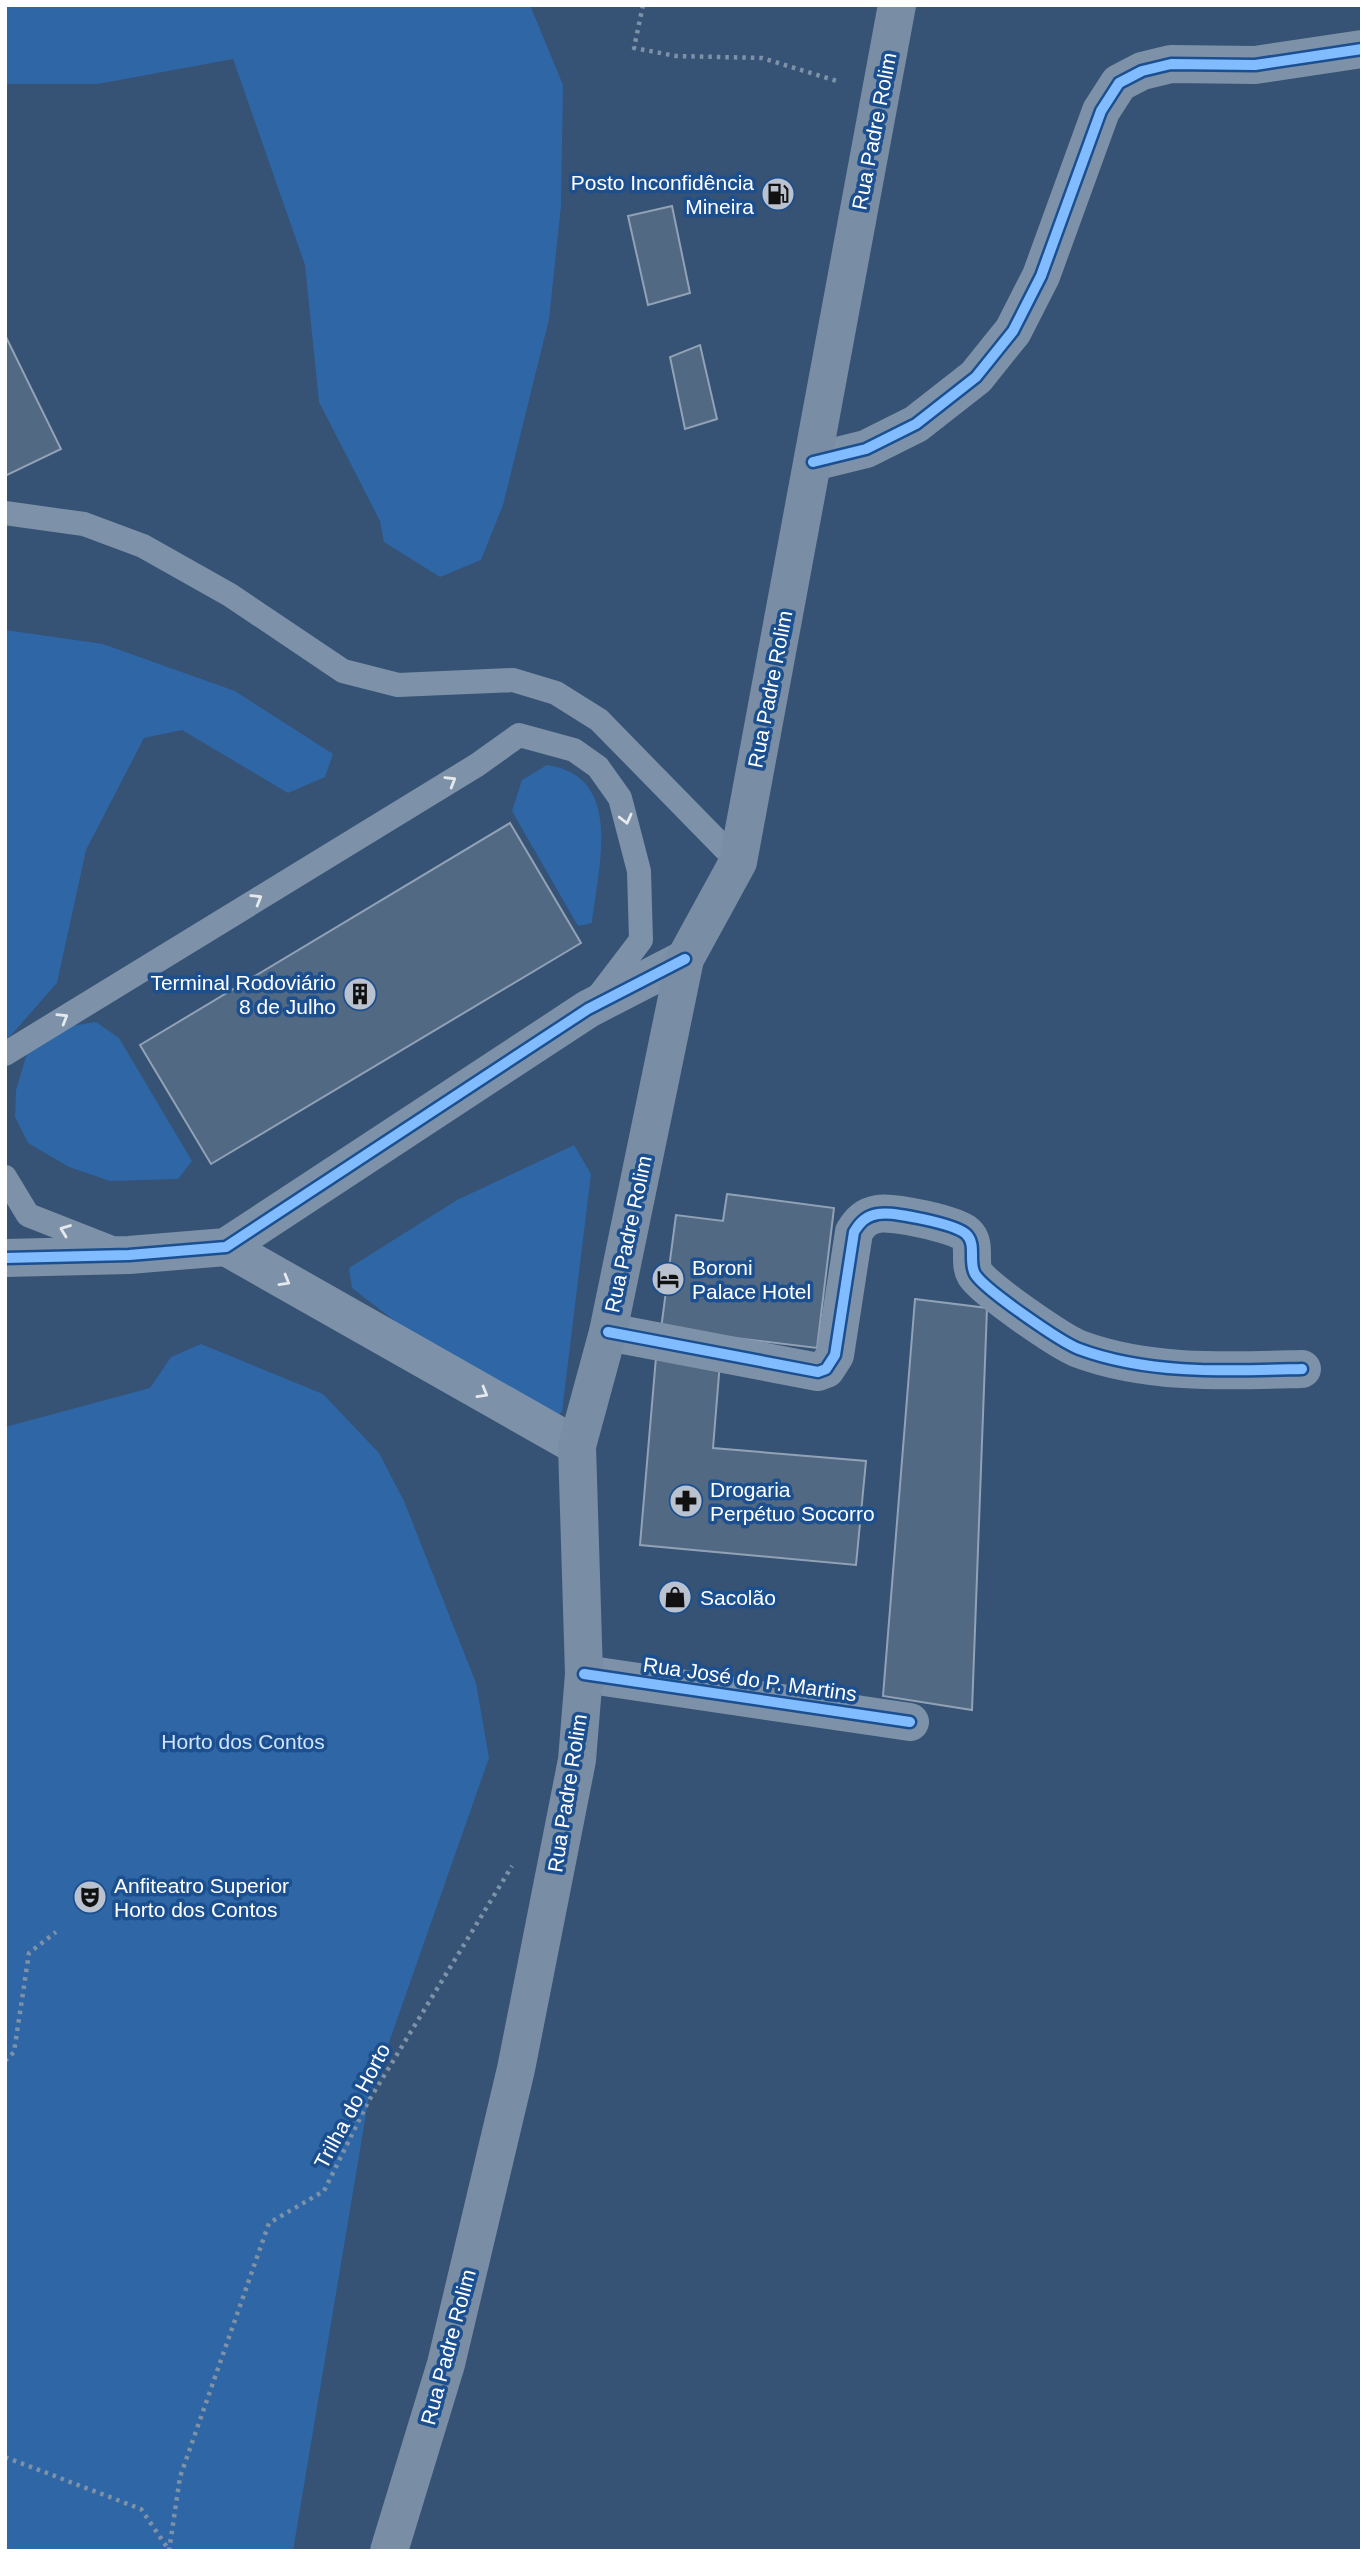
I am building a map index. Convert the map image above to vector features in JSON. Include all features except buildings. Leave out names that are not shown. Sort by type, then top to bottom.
[{"type":"main road","name":"Rua Padre Rolim","points":[[389,2551],[446,2364],[516,2069],[577,1760],[584,1674],[576,1446],[608,1332],[685,959],[738,862],[897,5]]},
{"type":"street","points":[[813,462],[866,449],[916,424],[976,377],[1013,331],[1041,276],[1101,111],[1119,83],[1142,71],[1171,64],[1255,65],[1362,49]]},
{"type":"street","points":[[5,1258],[129,1255],[226,1247],[588,1009],[685,959]]},
{"type":"street","points":[[608,1332],[818,1372],[826,1370],[835,1355],[854,1232],[862,1219],[877,1214],[894,1213],[963,1231],[971,1242],[973,1266],[981,1280],[1049,1332],[1077,1348],[1112,1358],[1212,1371],[1302,1369]]},
{"type":"street","points":[[226,1247],[576,1446]]},
{"type":"street","name":"Rua José do P. Martins","points":[[584,1674],[910,1722]]},
{"type":"lane","points":[[5,513],[84,524],[143,547],[230,595],[342,671],[398,685],[513,680],[556,692],[599,720],[738,862]]},
{"type":"lane","points":[[5,1054],[477,765],[519,735],[574,750],[598,767],[620,798],[639,872],[641,940],[588,1009]]},
{"type":"lane","points":[[5,1177],[28,1216],[129,1255]]},
{"type":"path","points":[[643,5],[634,48],[676,56],[762,58],[880,94]]},
{"type":"path","points":[[5,2061],[14,2052],[29,1953],[56,1932]]},
{"type":"green space","points":[[5,5],[530,5],[563,85],[561,206],[549,319],[503,505],[481,560],[440,577],[384,542],[380,521],[319,402],[305,265],[233,59],[98,84],[5,84]]},
{"type":"green space","points":[[5,630],[103,644],[235,691],[333,754],[325,777],[288,793],[182,730],[144,738],[86,850],[57,983],[5,1042]]},
{"type":"green space","points":[[547,765],[572,773],[588,787],[597,805],[601,852],[592,923],[578,926],[512,811],[522,780]]},
{"type":"green space","points":[[96,1022],[119,1038],[192,1161],[178,1179],[110,1181],[69,1167],[28,1143],[15,1117],[16,1090],[29,1047],[65,1027]]},
{"type":"green space","points":[[574,1145],[591,1174],[562,1412],[536,1430],[352,1288],[349,1268],[457,1200]]},
{"type":"green space","name":"Horto dos Contos","points":[[201,1344],[323,1394],[379,1453],[404,1501],[476,1683],[489,1758],[368,2102],[293,2551],[5,2551],[5,1427],[150,1388],[171,1357]]},
{"type":"cycle path","points":[[813,462],[866,449],[916,424],[976,377],[1013,331],[1041,276],[1101,111],[1119,83],[1142,71],[1171,64],[1255,65],[1362,49]]},
{"type":"cycle path","points":[[5,1258],[129,1255],[226,1247],[588,1009],[685,959]]},
{"type":"cycle path","points":[[608,1332],[818,1372],[826,1369],[835,1355],[854,1232],[867,1218],[885,1214],[937,1222],[966,1234],[971,1243],[973,1269],[982,1282],[1024,1315],[1079,1349],[1133,1363],[1189,1370],[1302,1369]]},
{"type":"cycle path","points":[[584,1674],[910,1722]]},
{"type":"place","name":"Posto Inconfidência Mineira","points":[[778,194]]},
{"type":"place","name":"Terminal Rodoviário 8 de Julho","points":[[360,994]]},
{"type":"place","name":"Boroni Palace Hotel","points":[[668,1279]]},
{"type":"place","name":"Drogaria Perpétuo Socorro","points":[[686,1501]]},
{"type":"place","name":"Sacolão","points":[[675,1597]]},
{"type":"place","name":"Anfiteatro Superior Horto dos Contos","points":[[90,1897]]}]
